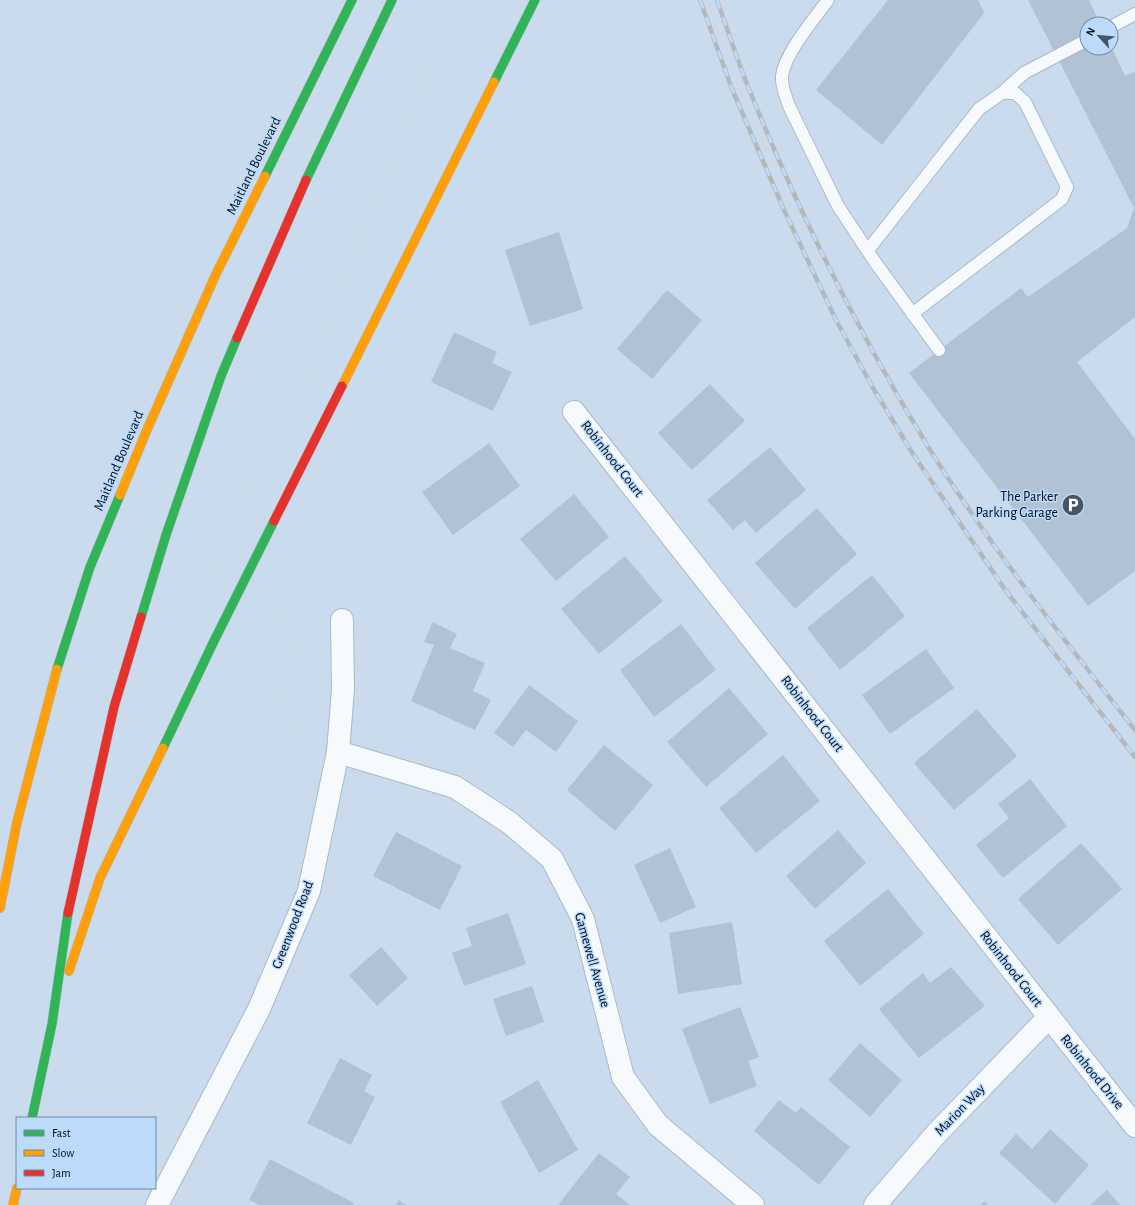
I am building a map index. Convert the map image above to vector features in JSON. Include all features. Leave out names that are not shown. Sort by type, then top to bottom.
[{"type":"main road","points":[[328,49],[344,0]]},
{"type":"main road","points":[[328,49],[352,0]]},
{"type":"main road","points":[[32,1117],[52,1024],[66,920],[114,707],[166,535],[221,376],[316,158],[392,0]]},
{"type":"main road","points":[[52,1024],[100,878],[213,643],[535,0]]},
{"type":"main road","name":"Maitland Boulevard","points":[[0,908],[17,822],[53,682],[90,567],[146,432],[216,274],[328,49]]},
{"type":"main road","points":[[13,1205],[17,1189]]},
{"type":"street","name":"Robinhood Court","points":[[574,412],[1049,1017]]},
{"type":"street","name":"Greenwood Road","points":[[157,1205],[259,1009],[309,891],[338,752],[343,689],[342,620]]},
{"type":"street","name":"Gamewell Avenue","points":[[338,752],[455,787],[510,823],[552,859],[583,919],[623,1077],[658,1125],[753,1205]]},
{"type":"street","name":"Robinhood Drive","points":[[1049,1017],[1135,1126]]},
{"type":"street","name":"Marion Way","points":[[875,1205],[938,1133],[1049,1017]]},
{"type":"lane","points":[[828,0],[794,47],[786,63],[782,76],[784,91],[789,106],[838,206],[912,314],[939,350]]},
{"type":"lane","points":[[1119,23],[1135,14]]},
{"type":"lane","points":[[868,250],[979,109],[1024,73],[1079,44]]},
{"type":"lane","points":[[912,314],[1062,199],[1067,187],[1025,102],[1015,93],[1002,92]]},
{"type":"path","points":[[221,580],[214,571],[214,564],[298,398],[423,86],[460,0]]},
{"type":"path","points":[[1024,624],[1014,631],[993,601],[1031,571],[1054,600],[1045,607]]},
{"type":"path","points":[[258,601],[272,608],[288,624],[292,643],[281,705],[304,739],[338,752]]},
{"type":"path","points":[[1049,1017],[1078,995],[1125,944],[1135,936]]},
{"type":"building","points":[[888,0],[978,0],[984,13],[882,145],[816,90]]},
{"type":"building","name":"The Parker Parking Garage","points":[[1028,0],[1089,0],[1096,16],[1079,16],[1079,56],[1116,56],[1125,76],[1135,72],[1135,317],[1077,362],[1135,439],[1135,571],[1088,606],[909,373],[1021,288],[1028,297],[1127,228],[1134,208]]},
{"type":"building","points":[[559,232],[583,309],[530,326],[505,250]]},
{"type":"building","points":[[667,290],[702,320],[652,379],[617,349]]},
{"type":"building","points":[[454,332],[497,352],[492,363],[512,372],[493,411],[431,382]]},
{"type":"building","points":[[710,384],[745,421],[692,470],[658,433]]},
{"type":"building","points":[[489,443],[520,486],[453,535],[422,492]]},
{"type":"building","points":[[770,447],[806,490],[756,533],[745,520],[733,530],[707,500]]},
{"type":"building","points":[[574,494],[609,537],[556,581],[520,539]]},
{"type":"building","points":[[817,508],[857,554],[795,609],[755,563]]},
{"type":"building","points":[[625,556],[663,601],[599,654],[561,609]]},
{"type":"building","points":[[872,575],[905,616],[840,670],[807,628]]},
{"type":"building","points":[[433,622],[457,634],[450,648],[485,663],[473,691],[491,700],[475,730],[411,701],[434,645],[424,642]]},
{"type":"building","points":[[681,624],[716,670],[654,717],[620,670]]},
{"type":"building","points":[[926,649],[954,688],[890,734],[862,695]]},
{"type":"building","points":[[529,685],[578,721],[556,752],[526,730],[513,747],[494,733]]},
{"type":"building","points":[[729,688],[768,734],[706,787],[667,742]]},
{"type":"building","points":[[977,709],[1017,756],[954,810],[914,763]]},
{"type":"building","points":[[604,745],[653,785],[615,831],[567,790]]},
{"type":"building","points":[[783,755],[820,801],[756,853],[719,808]]},
{"type":"building","points":[[1030,779],[1067,826],[1003,878],[976,845],[1009,818],[998,804]]},
{"type":"building","points":[[838,830],[866,863],[815,909],[786,876]]},
{"type":"building","points":[[396,832],[462,866],[440,910],[373,876]]},
{"type":"building","points":[[1081,843],[1122,889],[1058,945],[1018,899]]},
{"type":"building","points":[[670,848],[696,907],[660,923],[634,865]]},
{"type":"building","points":[[888,889],[924,934],[860,986],[824,941]]},
{"type":"building","points":[[508,913],[526,964],[464,986],[452,953],[472,946],[466,928]]},
{"type":"building","points":[[732,922],[742,984],[678,994],[669,933]]},
{"type":"building","points":[[381,947],[408,978],[377,1006],[349,975]]},
{"type":"building","points":[[951,967],[985,1006],[919,1058],[879,1009],[923,973],[930,983]]},
{"type":"building","points":[[532,986],[544,1022],[506,1036],[493,999]]},
{"type":"building","points":[[740,1007],[759,1057],[748,1061],[757,1086],[710,1104],[682,1029]]},
{"type":"building","points":[[860,1043],[902,1080],[870,1117],[828,1080]]},
{"type":"building","points":[[340,1058],[372,1075],[364,1091],[375,1097],[351,1145],[307,1123]]},
{"type":"building","points":[[538,1080],[578,1150],[539,1173],[500,1102]]},
{"type":"building","points":[[779,1100],[796,1113],[801,1107],[850,1147],[819,1185],[754,1131]]},
{"type":"building","points":[[1050,1129],[1089,1165],[1055,1204],[999,1153],[1016,1134],[1032,1149]]},
{"type":"building","points":[[599,1153],[630,1177],[616,1194],[630,1205],[558,1205]]},
{"type":"building","points":[[270,1159],[354,1203],[352,1205],[260,1205],[249,1200]]},
{"type":"building","points":[[1107,1190],[1120,1205],[1090,1205]]},
{"type":"building","points":[[398,1200],[407,1205],[396,1205]]},
{"type":"building","points":[[985,1201],[988,1205],[980,1205]]},
{"type":"railway","points":[[700,0],[732,89],[784,210],[836,320],[873,388],[913,454],[1006,591],[1135,757]]},
{"type":"railway","points":[[717,0],[747,84],[807,223],[852,313],[901,402],[975,519],[1053,625],[1135,730]]},
{"type":"traffic: fast","points":[[265,176],[352,0]]},
{"type":"traffic: fast","points":[[306,180],[392,0]]},
{"type":"traffic: fast","points":[[494,82],[535,0]]},
{"type":"traffic: fast","points":[[141,617],[166,535],[221,376],[237,338]]},
{"type":"traffic: fast","points":[[57,669],[90,567],[120,495]]},
{"type":"traffic: fast","points":[[163,748],[213,643],[274,521]]},
{"type":"traffic: fast","points":[[32,1117],[52,1024],[68,913]]},
{"type":"traffic: slow","points":[[342,386],[494,82]]},
{"type":"traffic: slow","points":[[120,495],[146,432],[216,274],[265,176]]},
{"type":"traffic: slow","points":[[0,908],[17,822],[57,669]]},
{"type":"traffic: slow","points":[[69,971],[100,878],[163,748]]},
{"type":"traffic: slow","points":[[13,1205],[17,1189]]},
{"type":"traffic: jam","points":[[237,338],[306,180]]},
{"type":"traffic: jam","points":[[274,521],[342,386]]},
{"type":"traffic: jam","points":[[68,913],[114,707],[141,617]]},
{"type":"place","name":"The Parker Parking Garage","points":[[1073,505]]}]
